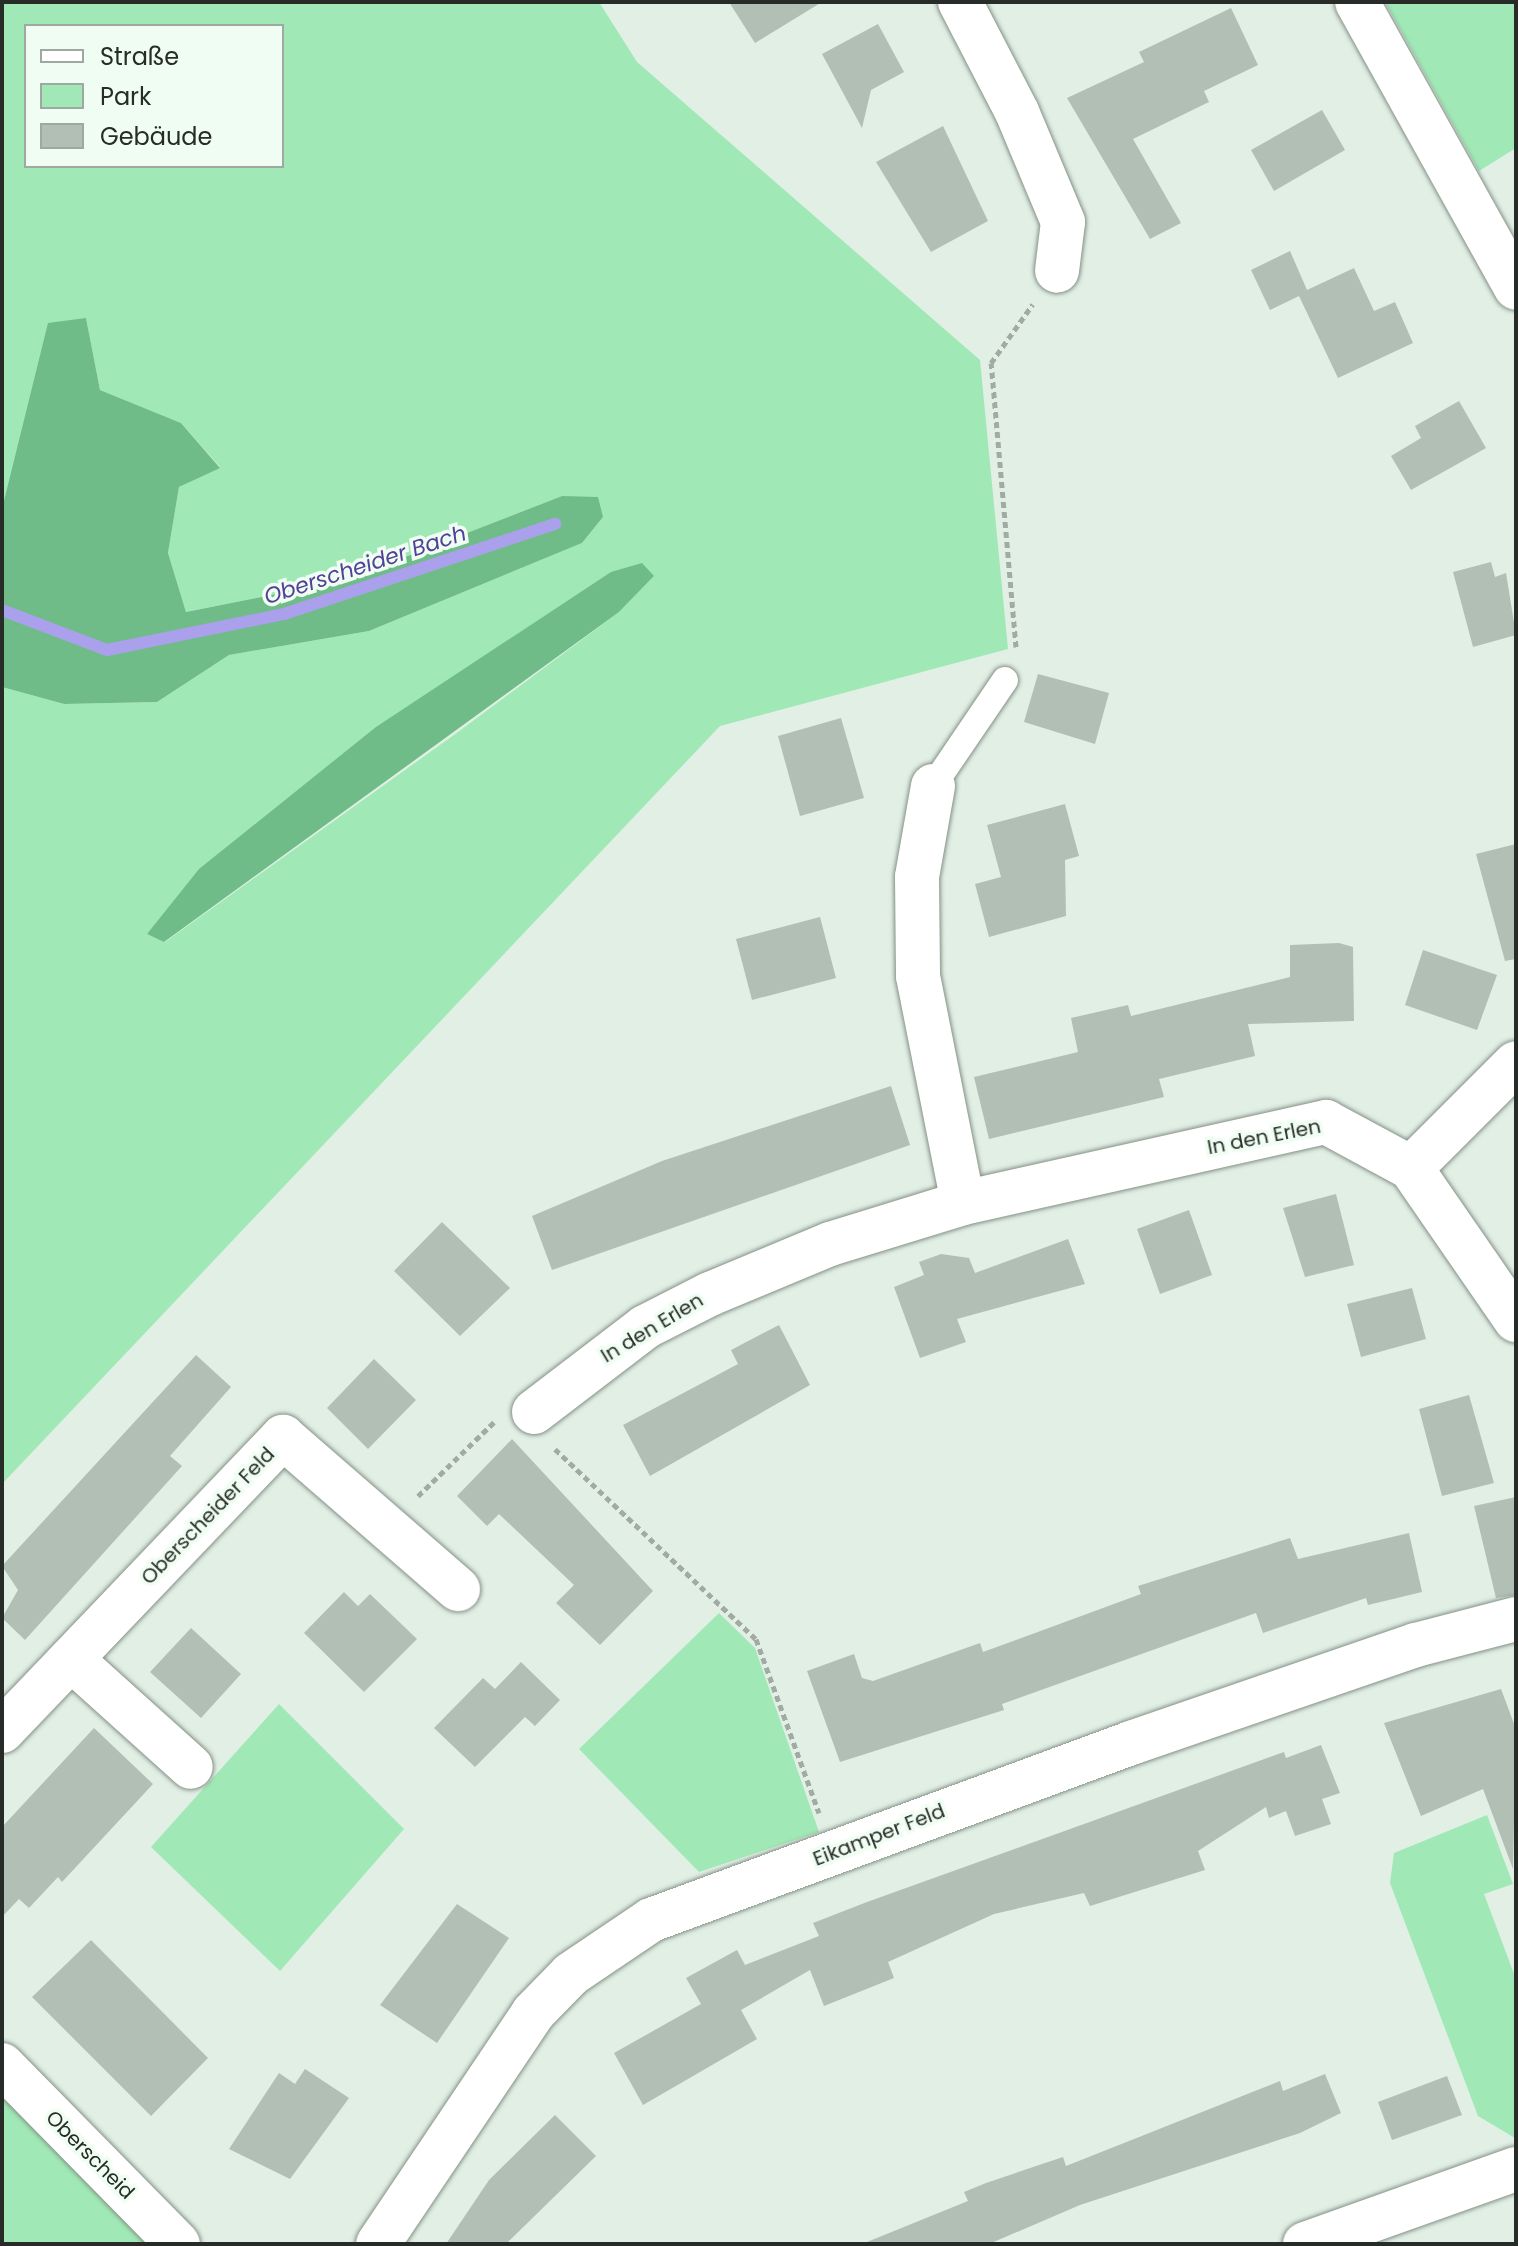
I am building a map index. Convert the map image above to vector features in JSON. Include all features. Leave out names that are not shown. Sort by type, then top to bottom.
[{"type":"street","points":[[960,2],[1017,112],[1063,222],[1057,271]]},
{"type":"street","points":[[1357,2],[1516,288]]},
{"type":"street","points":[[933,786],[917,877],[918,976],[963,1203]]},
{"type":"street","points":[[1516,1063],[1411,1168],[1516,1320]]},
{"type":"street","name":"In den Erlen","points":[[530,1416],[645,1327],[710,1294],[830,1244],[963,1203],[1326,1122],[1411,1168]]},
{"type":"street","name":"Oberscheider Feld","points":[[2,1731],[283,1437],[458,1589]]},
{"type":"street","name":"Eikamper Feld","points":[[378,2244],[509,2045],[571,1974],[651,1920],[1401,1650],[1516,1619]]},
{"type":"street","points":[[71,1659],[191,1767]]},
{"type":"street","name":"Oberscheid","points":[[2,2065],[178,2244]]},
{"type":"street","points":[[1305,2244],[1516,2169]]},
{"type":"lane","points":[[933,786],[1005,680]]},
{"type":"path","points":[[1005,680],[1016,645],[991,363],[1057,271]]},
{"type":"path","points":[[387,1527],[511,1405],[530,1416],[756,1639],[834,1853]]},
{"type":"green space","points":[[2,2],[599,2],[637,62],[980,360],[1008,649],[720,726],[2,1484],[2,687],[64,704],[157,702],[229,655],[369,631],[582,543],[603,517],[562,496],[346,580],[186,612],[168,553],[179,487],[220,467],[181,423],[100,390],[86,318],[2,509]],"holes":[[[654,576],[619,612],[458,732],[165,942],[147,934]]]},
{"type":"green space","points":[[1385,2],[1516,2],[1516,148],[1479,171]]},
{"type":"green space","points":[[86,318],[100,390],[181,423],[220,468],[179,487],[168,553],[186,612],[346,580],[562,496],[598,497],[603,517],[582,543],[369,631],[229,655],[157,702],[64,704],[2,687],[2,509],[48,323]]},
{"type":"green space","points":[[642,563],[654,576],[619,612],[164,942],[147,934],[199,869],[376,727],[611,572]]},
{"type":"green space","points":[[719,1613],[755,1648],[819,1832],[699,1872],[579,1749]]},
{"type":"green space","points":[[279,1704],[404,1829],[280,1971],[151,1847]]},
{"type":"green space","points":[[1487,1815],[1513,1884],[1484,1894],[1516,1979],[1515,2138],[1478,2116],[1390,1883],[1394,1853]]},
{"type":"green space","points":[[2,2080],[164,2244],[2,2244]]},
{"type":"building","points":[[729,2],[822,2],[755,43]]},
{"type":"building","points":[[1231,8],[1258,65],[1204,91],[1209,102],[1133,139],[1181,223],[1150,239],[1067,98],[1144,62],[1139,52]]},
{"type":"building","points":[[878,24],[904,72],[871,90],[862,128],[822,54]]},
{"type":"building","points":[[1322,110],[1345,150],[1274,191],[1251,150]]},
{"type":"building","points":[[943,126],[988,221],[931,252],[876,162]]},
{"type":"building","points":[[1290,251],[1307,290],[1354,268],[1374,311],[1395,302],[1413,343],[1338,378],[1299,296],[1270,310],[1251,270]]},
{"type":"building","points":[[1459,401],[1486,448],[1411,490],[1391,456],[1421,438],[1415,426]]},
{"type":"building","points":[[1491,562],[1495,577],[1506,573],[1516,635],[1473,647],[1453,572]]},
{"type":"building","points":[[1038,674],[1109,693],[1095,744],[1024,722]]},
{"type":"building","points":[[841,718],[864,798],[800,816],[778,736]]},
{"type":"building","points":[[1065,804],[1079,856],[1065,860],[1066,916],[989,937],[975,884],[1001,877],[987,825]]},
{"type":"building","points":[[1516,844],[1516,959],[1505,961],[1476,854]]},
{"type":"building","points":[[820,917],[836,978],[752,1000],[736,939]]},
{"type":"building","points":[[1339,943],[1353,947],[1354,1021],[1248,1024],[1255,1056],[1159,1079],[1164,1097],[989,1139],[974,1077],[1078,1052],[1071,1018],[1128,1005],[1131,1016],[1290,977],[1290,945]]},
{"type":"building","points":[[1423,950],[1497,975],[1477,1030],[1405,1005]]},
{"type":"building","points":[[891,1086],[910,1145],[552,1270],[532,1216],[662,1161]]},
{"type":"building","points":[[1336,1194],[1354,1265],[1305,1277],[1283,1208]]},
{"type":"building","points":[[1189,1210],[1212,1275],[1160,1294],[1137,1229]]},
{"type":"building","points":[[442,1222],[510,1288],[460,1336],[394,1271]]},
{"type":"building","points":[[1068,1239],[1085,1284],[957,1319],[966,1342],[920,1358],[894,1287],[924,1275],[919,1262],[941,1254],[969,1258],[975,1273]]},
{"type":"building","points":[[1412,1288],[1426,1339],[1361,1357],[1347,1304]]},
{"type":"building","points":[[779,1325],[810,1385],[650,1476],[623,1425],[738,1364],[731,1350]]},
{"type":"building","points":[[196,1355],[231,1387],[170,1456],[182,1466],[25,1640],[2,1618],[18,1590],[2,1566]]},
{"type":"building","points":[[374,1359],[416,1400],[368,1449],[327,1408]]},
{"type":"building","points":[[1469,1395],[1494,1483],[1442,1496],[1419,1409]]},
{"type":"building","points":[[512,1439],[653,1591],[600,1645],[556,1603],[574,1585],[499,1514],[487,1526],[457,1496]]},
{"type":"building","points":[[1516,1497],[1516,1595],[1496,1598],[1474,1506]]},
{"type":"building","points":[[1409,1533],[1422,1592],[1368,1605],[1366,1598],[1263,1633],[1256,1613],[1002,1704],[1004,1710],[840,1762],[807,1671],[854,1654],[862,1678],[873,1681],[980,1643],[983,1652],[1141,1594],[1138,1586],[1290,1538],[1298,1559]]},
{"type":"building","points":[[344,1592],[358,1606],[370,1594],[417,1639],[364,1692],[304,1633]]},
{"type":"building","points":[[191,1628],[241,1674],[201,1718],[150,1672]]},
{"type":"building","points":[[521,1662],[560,1700],[535,1726],[525,1717],[475,1767],[434,1728],[483,1678],[495,1689]]},
{"type":"building","points":[[1501,1689],[1516,1729],[1513,1869],[1483,1789],[1421,1816],[1384,1723]]},
{"type":"building","points":[[94,1728],[153,1784],[62,1882],[58,1877],[29,1908],[19,1899],[2,1917],[2,1827]]},
{"type":"building","points":[[1321,1745],[1340,1793],[1322,1799],[1331,1824],[1295,1836],[1286,1811],[1269,1818],[1266,1807],[1198,1851],[1205,1870],[1090,1906],[1084,1893],[994,1914],[888,1962],[894,1978],[824,2006],[810,1970],[741,2010],[757,2039],[643,2105],[614,2053],[701,2004],[686,1978],[737,1950],[745,1965],[819,1936],[813,1923],[867,1902],[1284,1752],[1286,1758]]},
{"type":"building","points":[[457,1904],[509,1938],[437,2043],[380,2005]]},
{"type":"building","points":[[91,1940],[208,2058],[151,2116],[32,1997]]},
{"type":"building","points":[[305,2069],[349,2098],[290,2179],[229,2149],[279,2073],[295,2084]]},
{"type":"building","points":[[1325,2074],[1341,2113],[1300,2133],[1080,2205],[989,2244],[862,2244],[968,2201],[964,2192],[986,2183],[1063,2157],[1066,2166],[1280,2081],[1283,2091]]},
{"type":"building","points":[[1447,2076],[1462,2115],[1392,2140],[1378,2102]]},
{"type":"building","points":[[555,2115],[596,2156],[506,2244],[446,2244],[489,2180]]},
{"type":"waterway","name":"Oberscheider Bach","points":[[2,610],[107,650],[284,614],[555,524]]}]
